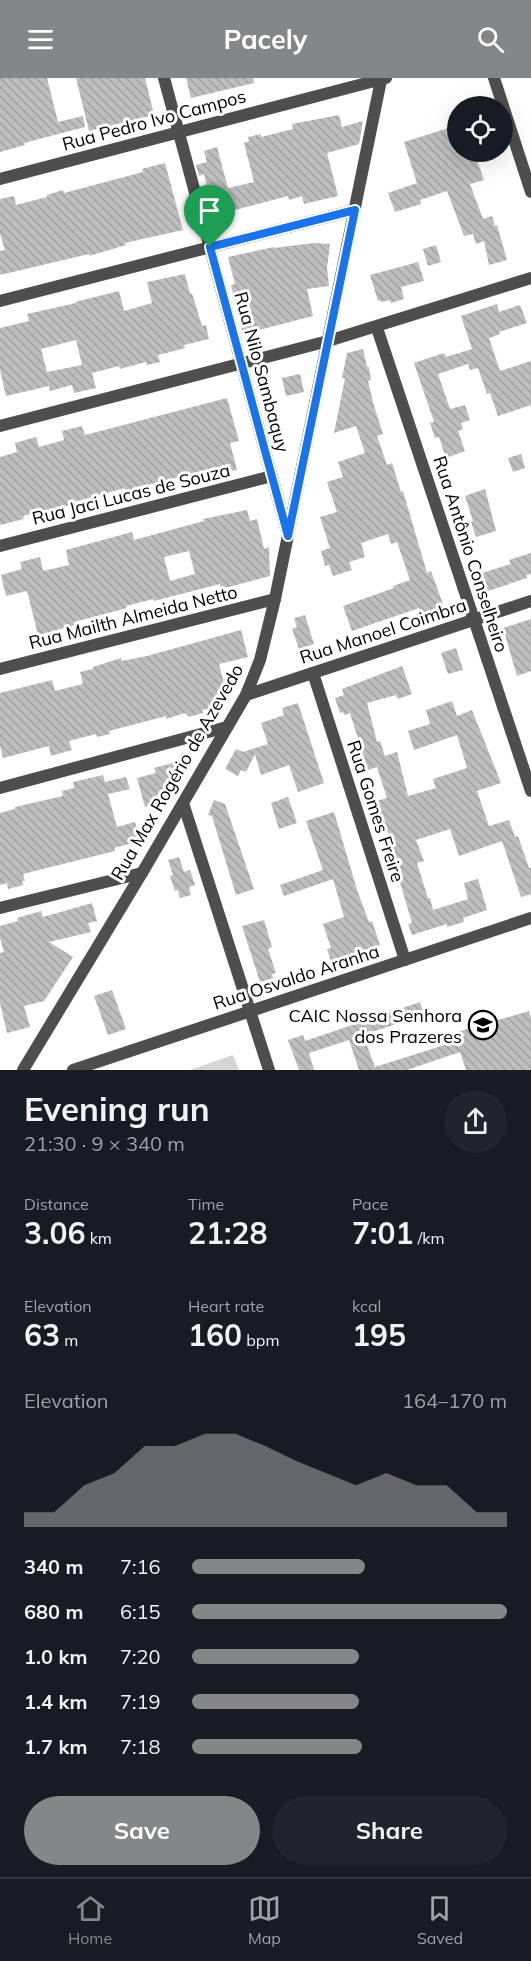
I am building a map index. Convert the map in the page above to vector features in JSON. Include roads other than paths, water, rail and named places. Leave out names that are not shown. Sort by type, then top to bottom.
[{"type":"street","name":"Rua Nilo Sambaquy","points":[[164,78],[288,536]]},
{"type":"street","points":[[494,78],[531,192]]},
{"type":"street","name":"Rua Pedro Ivo Campos","points":[[0,178],[384,79]]},
{"type":"street","name":"Rua Max Rogério de Azevedo","points":[[23,1070],[246,695],[260,660],[275,599],[384,79]]},
{"type":"street","points":[[0,301],[355,210]]},
{"type":"street","points":[[0,426],[376,328],[531,278]]},
{"type":"street","name":"Rua Antônio Conselheiro","points":[[376,328],[531,791]]},
{"type":"street","name":"Rua Jaci Lucas de Souza","points":[[0,546],[272,476]]},
{"type":"street","name":"Rua Mailth Almeida Netto","points":[[0,669],[275,599]]},
{"type":"street","name":"Rua Manoel Coimbra","points":[[246,695],[531,601]]},
{"type":"street","name":"Rua Gomes Freire","points":[[313,673],[405,960]]},
{"type":"street","points":[[0,788],[227,727]]},
{"type":"street","points":[[183,803],[269,1070]]},
{"type":"street","points":[[0,908],[142,873]]},
{"type":"street","name":"Rua Osvaldo Aranha","points":[[73,1070],[531,918]]},
{"type":"place","name":"CAIC Nossa Senhora dos Prazeres","points":[[483,1025]]}]
